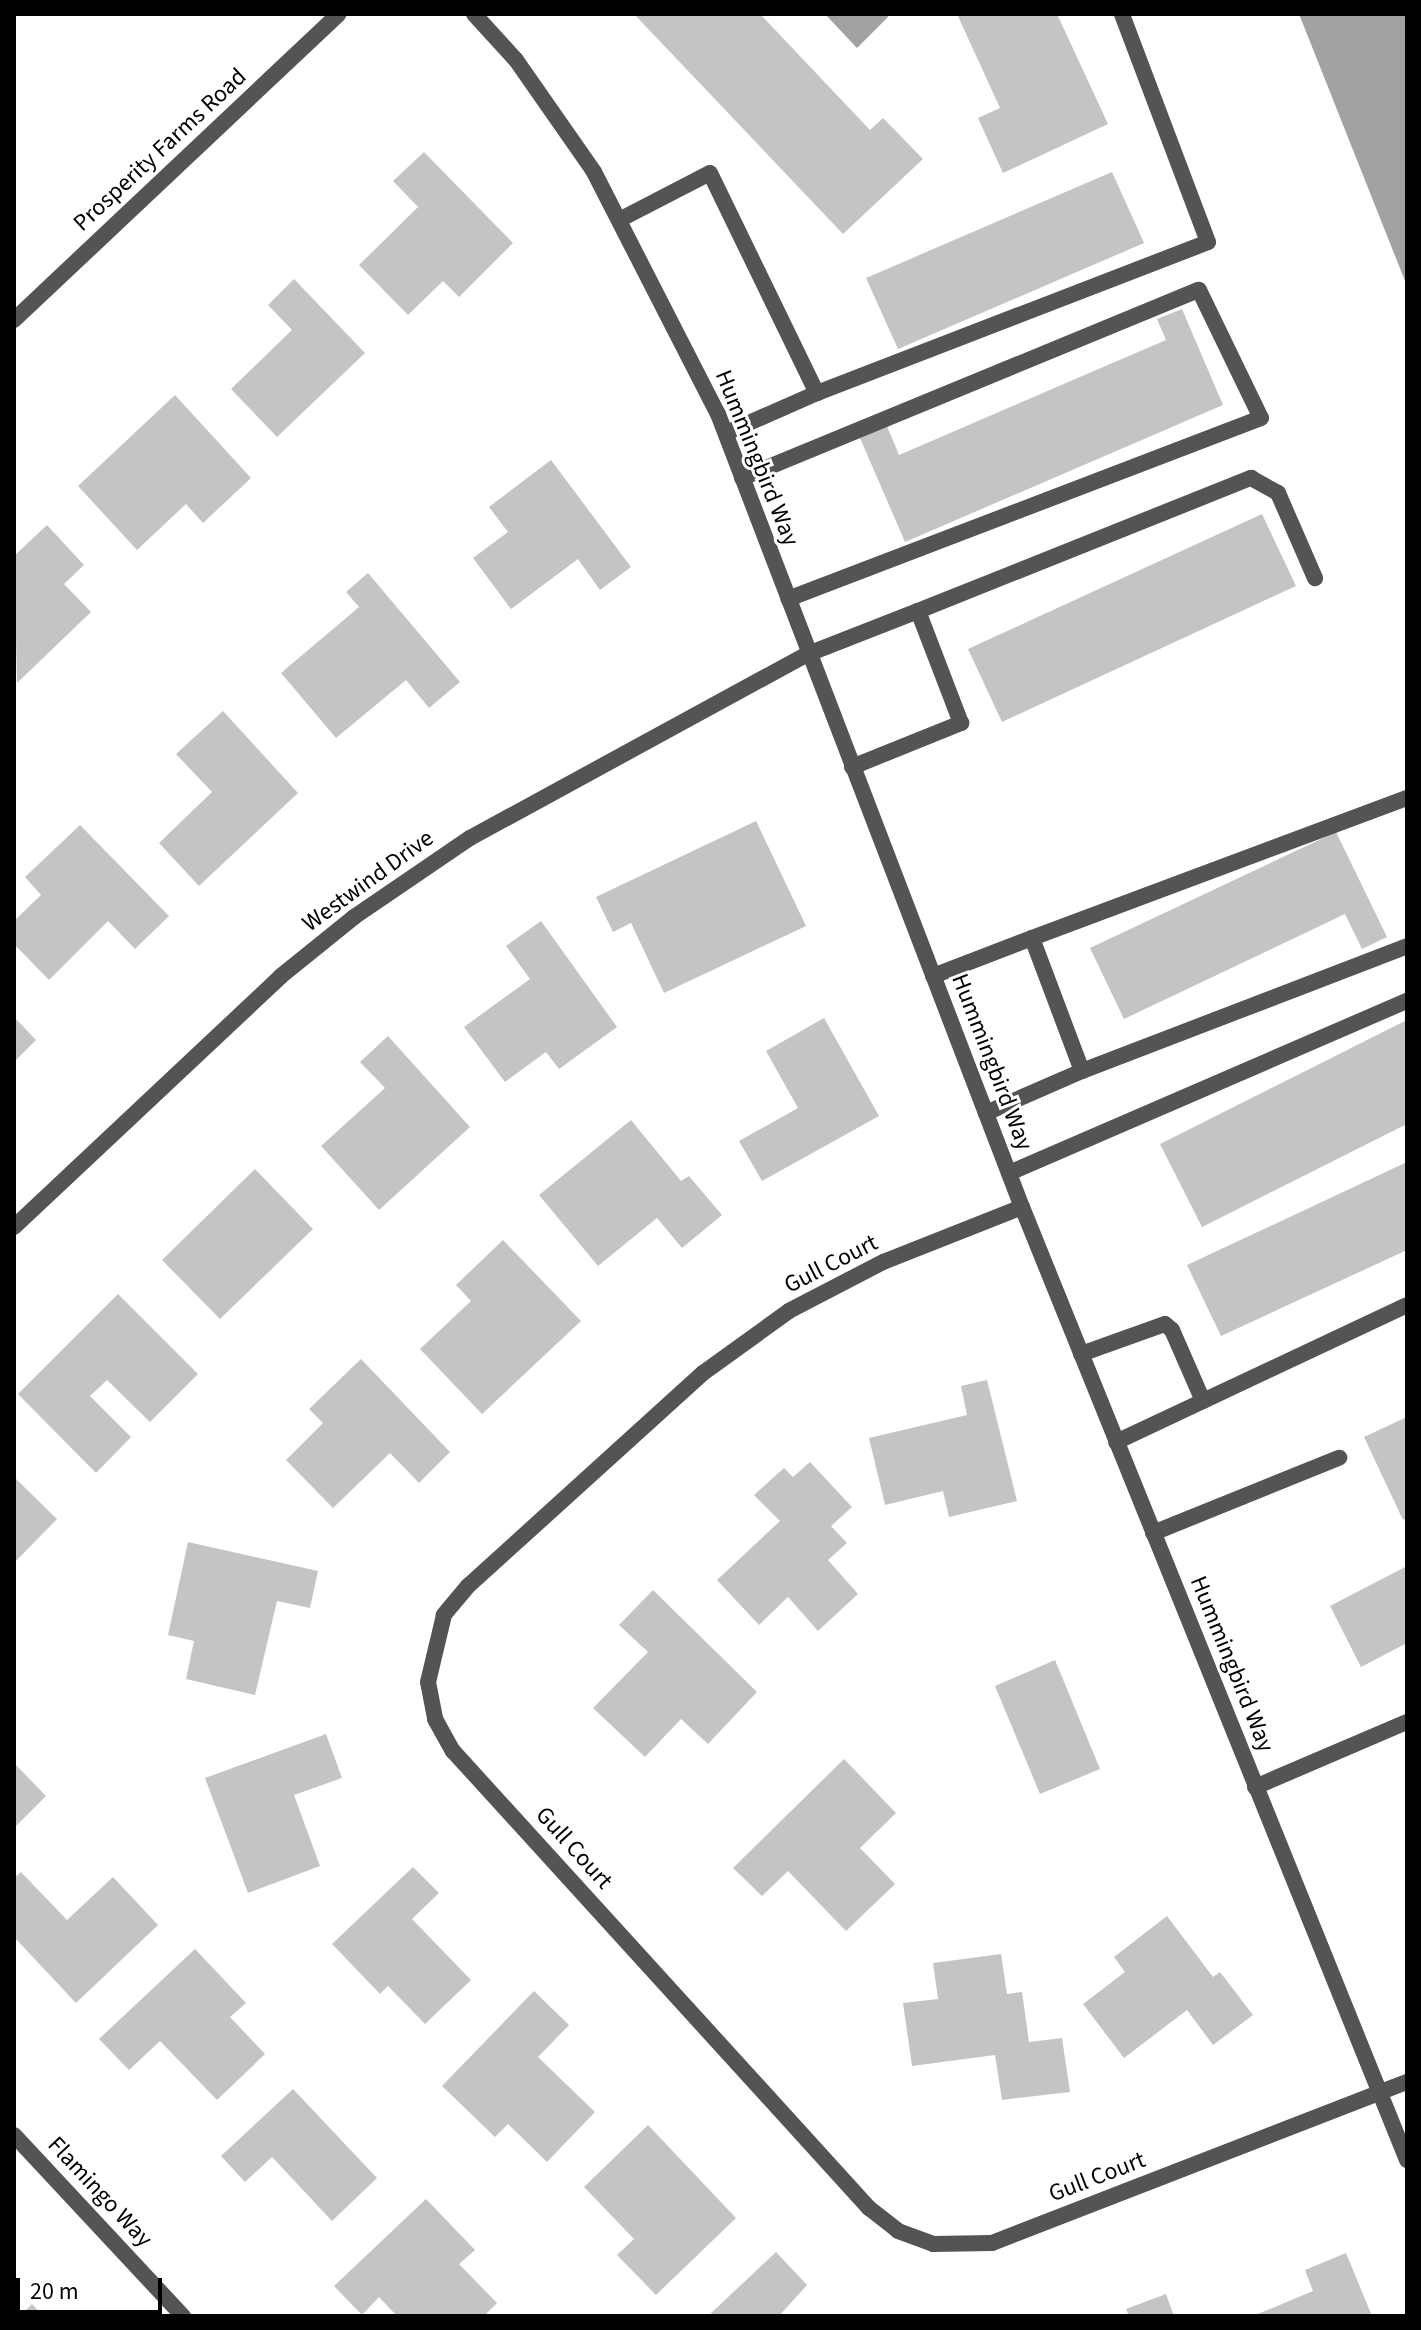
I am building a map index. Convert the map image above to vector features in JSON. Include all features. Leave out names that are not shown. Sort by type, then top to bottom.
[{"type":"street","name":"Prosperity Farms Road","points":[[14,320],[339,14]]},
{"type":"street","name":"Hummingbird Way","points":[[474,14],[516,60],[594,172],[726,433],[1022,1207],[1378,2093],[1405,2149]]},
{"type":"street","points":[[726,433],[817,393],[1208,242],[1122,14]]},
{"type":"street","points":[[619,220],[710,173],[817,393]]},
{"type":"street","points":[[742,478],[1199,290],[1261,418],[788,599]]},
{"type":"street","name":"Westwind Drive","points":[[14,1227],[281,976],[354,917],[470,838],[808,654],[1251,478],[1278,493],[1315,578]]},
{"type":"street","points":[[852,767],[961,723],[918,611]]},
{"type":"street","points":[[933,976],[1407,798]]},
{"type":"street","points":[[1032,938],[1082,1071]]},
{"type":"street","points":[[986,1113],[1082,1071],[1407,946]]},
{"type":"street","points":[[1009,1173],[1407,1001]]},
{"type":"street","name":"Gull Court","points":[[1022,1207],[883,1262],[803,1304],[703,1373],[468,1586],[444,1615],[428,1682],[435,1719],[464,1763],[869,2208],[898,2231],[933,2244],[992,2243],[1407,2082]]},
{"type":"street","points":[[1116,1442],[1407,1305]]},
{"type":"street","points":[[1081,1354],[1165,1324],[1172,1330],[1203,1401]]},
{"type":"street","points":[[1153,1533],[1339,1458]]},
{"type":"street","points":[[1255,1787],[1407,1722]]},
{"type":"street","name":"Flamingo Way","points":[[14,2135],[183,2316]]},
{"type":"shaded area","points":[[825,14],[887,14],[888,17],[857,48]]},
{"type":"shaded area","points":[[1299,14],[1407,14],[1407,286]]},
{"type":"building","points":[[634,14],[760,14],[870,130],[883,118],[923,159],[843,234]]},
{"type":"building","points":[[957,14],[1057,14],[1108,124],[1003,173],[978,118],[1000,108]]},
{"type":"building","points":[[424,152],[513,243],[459,297],[443,281],[408,315],[359,265],[418,207],[393,181]]},
{"type":"building","points":[[1112,172],[1144,243],[898,349],[866,278]]},
{"type":"building","points":[[294,279],[365,353],[277,437],[231,389],[292,330],[268,305]]},
{"type":"building","points":[[1182,309],[1223,405],[905,542],[860,438],[887,426],[899,455],[1166,340],[1157,319]]},
{"type":"building","points":[[175,395],[251,478],[203,523],[186,504],[137,550],[78,486]]},
{"type":"building","points":[[551,460],[631,567],[600,590],[578,559],[511,609],[473,558],[508,532],[489,507]]},
{"type":"building","points":[[1262,514],[1296,586],[1002,722],[968,649]]},
{"type":"building","points":[[47,525],[84,565],[64,584],[91,612],[17,683],[14,556]]},
{"type":"building","points":[[368,573],[460,682],[429,708],[406,680],[336,738],[281,673],[359,607],[346,592]]},
{"type":"building","points":[[223,711],[298,793],[199,886],[159,843],[212,792],[176,754]]},
{"type":"building","points":[[756,821],[806,926],[664,993],[631,923],[613,932],[596,897]]},
{"type":"building","points":[[80,825],[169,916],[135,949],[108,921],[49,980],[14,944],[14,921],[41,895],[25,877]]},
{"type":"building","points":[[1336,832],[1387,937],[1362,949],[1345,914],[1124,1019],[1090,948]]},
{"type":"building","points":[[541,921],[617,1027],[559,1069],[546,1052],[505,1082],[464,1027],[530,979],[506,946]]},
{"type":"building","points":[[14,1017],[36,1040],[14,1062]]},
{"type":"building","points":[[824,1018],[879,1116],[762,1181],[739,1141],[798,1108],[766,1051]]},
{"type":"building","points":[[1407,1020],[1407,1124],[1202,1227],[1160,1144]]},
{"type":"building","points":[[388,1036],[470,1127],[379,1210],[321,1146],[385,1088],[360,1062]]},
{"type":"building","points":[[631,1120],[681,1181],[689,1176],[722,1215],[682,1248],[657,1218],[598,1266],[539,1195]]},
{"type":"building","points":[[1407,1162],[1407,1250],[1221,1336],[1187,1265]]},
{"type":"building","points":[[255,1169],[313,1229],[220,1319],[162,1260]]},
{"type":"building","points":[[503,1240],[581,1321],[482,1414],[420,1349],[471,1301],[456,1285]]},
{"type":"building","points":[[118,1294],[198,1374],[150,1422],[107,1380],[90,1396],[131,1437],[96,1473],[18,1394]]},
{"type":"building","points":[[361,1359],[450,1452],[419,1483],[390,1453],[333,1508],[286,1460],[323,1423],[309,1409]]},
{"type":"building","points":[[987,1380],[1017,1501],[949,1517],[943,1491],[885,1505],[869,1438],[967,1415],[961,1386]]},
{"type":"building","points":[[1407,1417],[1407,1518],[1403,1520],[1364,1437]]},
{"type":"building","points":[[810,1462],[852,1507],[831,1526],[847,1543],[828,1560],[858,1594],[818,1631],[788,1597],[759,1625],[717,1580],[780,1521],[754,1495],[784,1468],[793,1477]]},
{"type":"building","points":[[14,1477],[57,1519],[14,1563]]},
{"type":"building","points":[[188,1542],[318,1571],[310,1608],[277,1601],[255,1695],[186,1679],[194,1641],[168,1635]]},
{"type":"building","points":[[1407,1566],[1407,1643],[1361,1667],[1330,1606]]},
{"type":"building","points":[[653,1590],[757,1692],[708,1744],[681,1719],[645,1757],[593,1708],[648,1652],[619,1625]]},
{"type":"building","points":[[1055,1660],[1100,1769],[1040,1794],[995,1686]]},
{"type":"building","points":[[326,1734],[342,1778],[294,1795],[320,1866],[248,1893],[205,1778]]},
{"type":"building","points":[[844,1759],[896,1813],[860,1848],[895,1884],[846,1931],[788,1871],[762,1896],[733,1868]]},
{"type":"building","points":[[14,1763],[46,1796],[14,1828]]},
{"type":"building","points":[[413,1867],[439,1893],[412,1919],[471,1980],[425,2024],[388,1986],[380,1994],[332,1944]]},
{"type":"building","points":[[21,1872],[67,1920],[113,1877],[158,1925],[76,2003],[14,1937],[14,1878]]},
{"type":"building","points":[[1167,1916],[1213,1977],[1220,1972],[1253,2015],[1213,2045],[1187,2010],[1124,2058],[1083,2004],[1125,1972],[1114,1957]]},
{"type":"building","points":[[195,1949],[246,2003],[230,2017],[265,2054],[217,2100],[160,2041],[129,2070],[99,2039]]},
{"type":"building","points":[[1001,1954],[1007,1994],[1022,1992],[1029,2042],[1062,2038],[1070,2092],[1002,2100],[995,2055],[912,2066],[903,2003],[938,1999],[933,1963]]},
{"type":"building","points":[[534,1991],[569,2025],[538,2057],[595,2112],[547,2162],[508,2124],[495,2137],[442,2086]]},
{"type":"building","points":[[293,2089],[377,2178],[332,2221],[272,2157],[245,2182],[221,2156]]},
{"type":"building","points":[[648,2125],[736,2218],[656,2295],[617,2255],[634,2239],[584,2187]]},
{"type":"building","points":[[426,2199],[475,2250],[459,2264],[497,2303],[484,2316],[397,2316],[379,2297],[362,2315],[334,2286]]},
{"type":"building","points":[[776,2252],[807,2285],[779,2316],[708,2316]]},
{"type":"building","points":[[1346,2253],[1372,2316],[1253,2316],[1313,2291],[1305,2270]]},
{"type":"building","points":[[1166,2294],[1174,2316],[1129,2316],[1126,2309]]},
{"type":"building","points":[[32,2304],[43,2316],[20,2316]]}]
